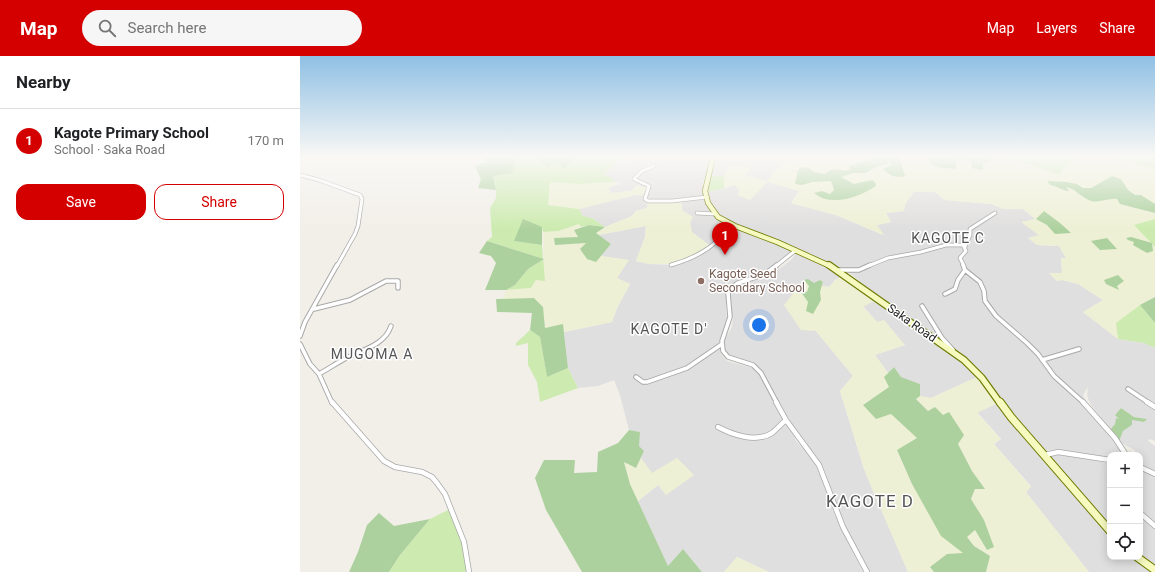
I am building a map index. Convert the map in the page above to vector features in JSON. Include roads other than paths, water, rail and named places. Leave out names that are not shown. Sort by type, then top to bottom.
[{"type":"main road","points":[[706,181],[705,186],[706,197],[715,214]]},
{"type":"main road","name":"Saka Road","points":[[715,214],[731,224],[796,250],[838,270],[957,355],[982,378],[1011,417],[1107,528]]},
{"type":"main road","points":[[1141,560],[1155,570]]},
{"type":"street","points":[[300,336],[301,330],[314,309],[330,276],[355,234],[362,199],[360,195],[322,181]]},
{"type":"street","points":[[638,181],[648,186],[645,199],[648,200],[672,201],[706,197]]},
{"type":"street","points":[[697,213],[715,214]]},
{"type":"street","points":[[995,213],[970,229],[970,235],[965,247],[966,250],[960,258],[965,270],[980,282],[984,291],[985,301],[996,316],[1021,336],[1054,376],[1098,417],[1124,452]]},
{"type":"street","points":[[671,265],[690,258],[718,241],[727,232],[731,224]]},
{"type":"street","points":[[838,270],[859,270],[888,258],[921,252],[946,244],[959,244],[965,247]]},
{"type":"street","points":[[796,250],[788,258],[765,274],[738,283],[731,288],[728,293],[729,322],[722,344],[723,351],[728,357],[750,363],[758,369],[786,420],[819,465],[843,527],[867,572]]},
{"type":"street","points":[[945,294],[955,290],[958,280],[965,270]]},
{"type":"street","points":[[314,309],[328,307],[352,299],[372,287],[388,281],[398,281],[398,288]]},
{"type":"street","points":[[922,306],[942,338],[957,355]]},
{"type":"street","points":[[319,374],[380,342],[388,334],[391,326]]},
{"type":"street","points":[[300,344],[305,356],[319,374],[333,406],[354,427],[377,454],[384,461],[395,467],[422,472],[432,477],[437,483],[445,494],[464,542],[469,572]]},
{"type":"street","points":[[636,377],[643,382],[647,382],[687,368],[722,344]]},
{"type":"street","points":[[1042,360],[1079,349]]},
{"type":"street","points":[[300,359],[305,356]]},
{"type":"street","points":[[1128,389],[1155,407]]},
{"type":"street","points":[[718,427],[737,435],[764,436],[774,431],[786,420]]},
{"type":"street","points":[[1044,455],[1058,452],[1107,460]]},
{"type":"street","points":[[1143,468],[1155,474]]},
{"type":"street","points":[[1143,516],[1155,526]]},
{"type":"place","name":"Kagote Primary School","points":[[725,255]]},
{"type":"place","name":"Kagote Seed Secondary School","points":[[701,281]]},
{"type":"district","name":"KAGOTE C","points":[[948,238]]},
{"type":"district","name":"KAGOTE D'","points":[[669,329]]},
{"type":"district","name":"MUGOMA A","points":[[372,354]]},
{"type":"district","name":"KAGOTE D","points":[[870,501]]}]
